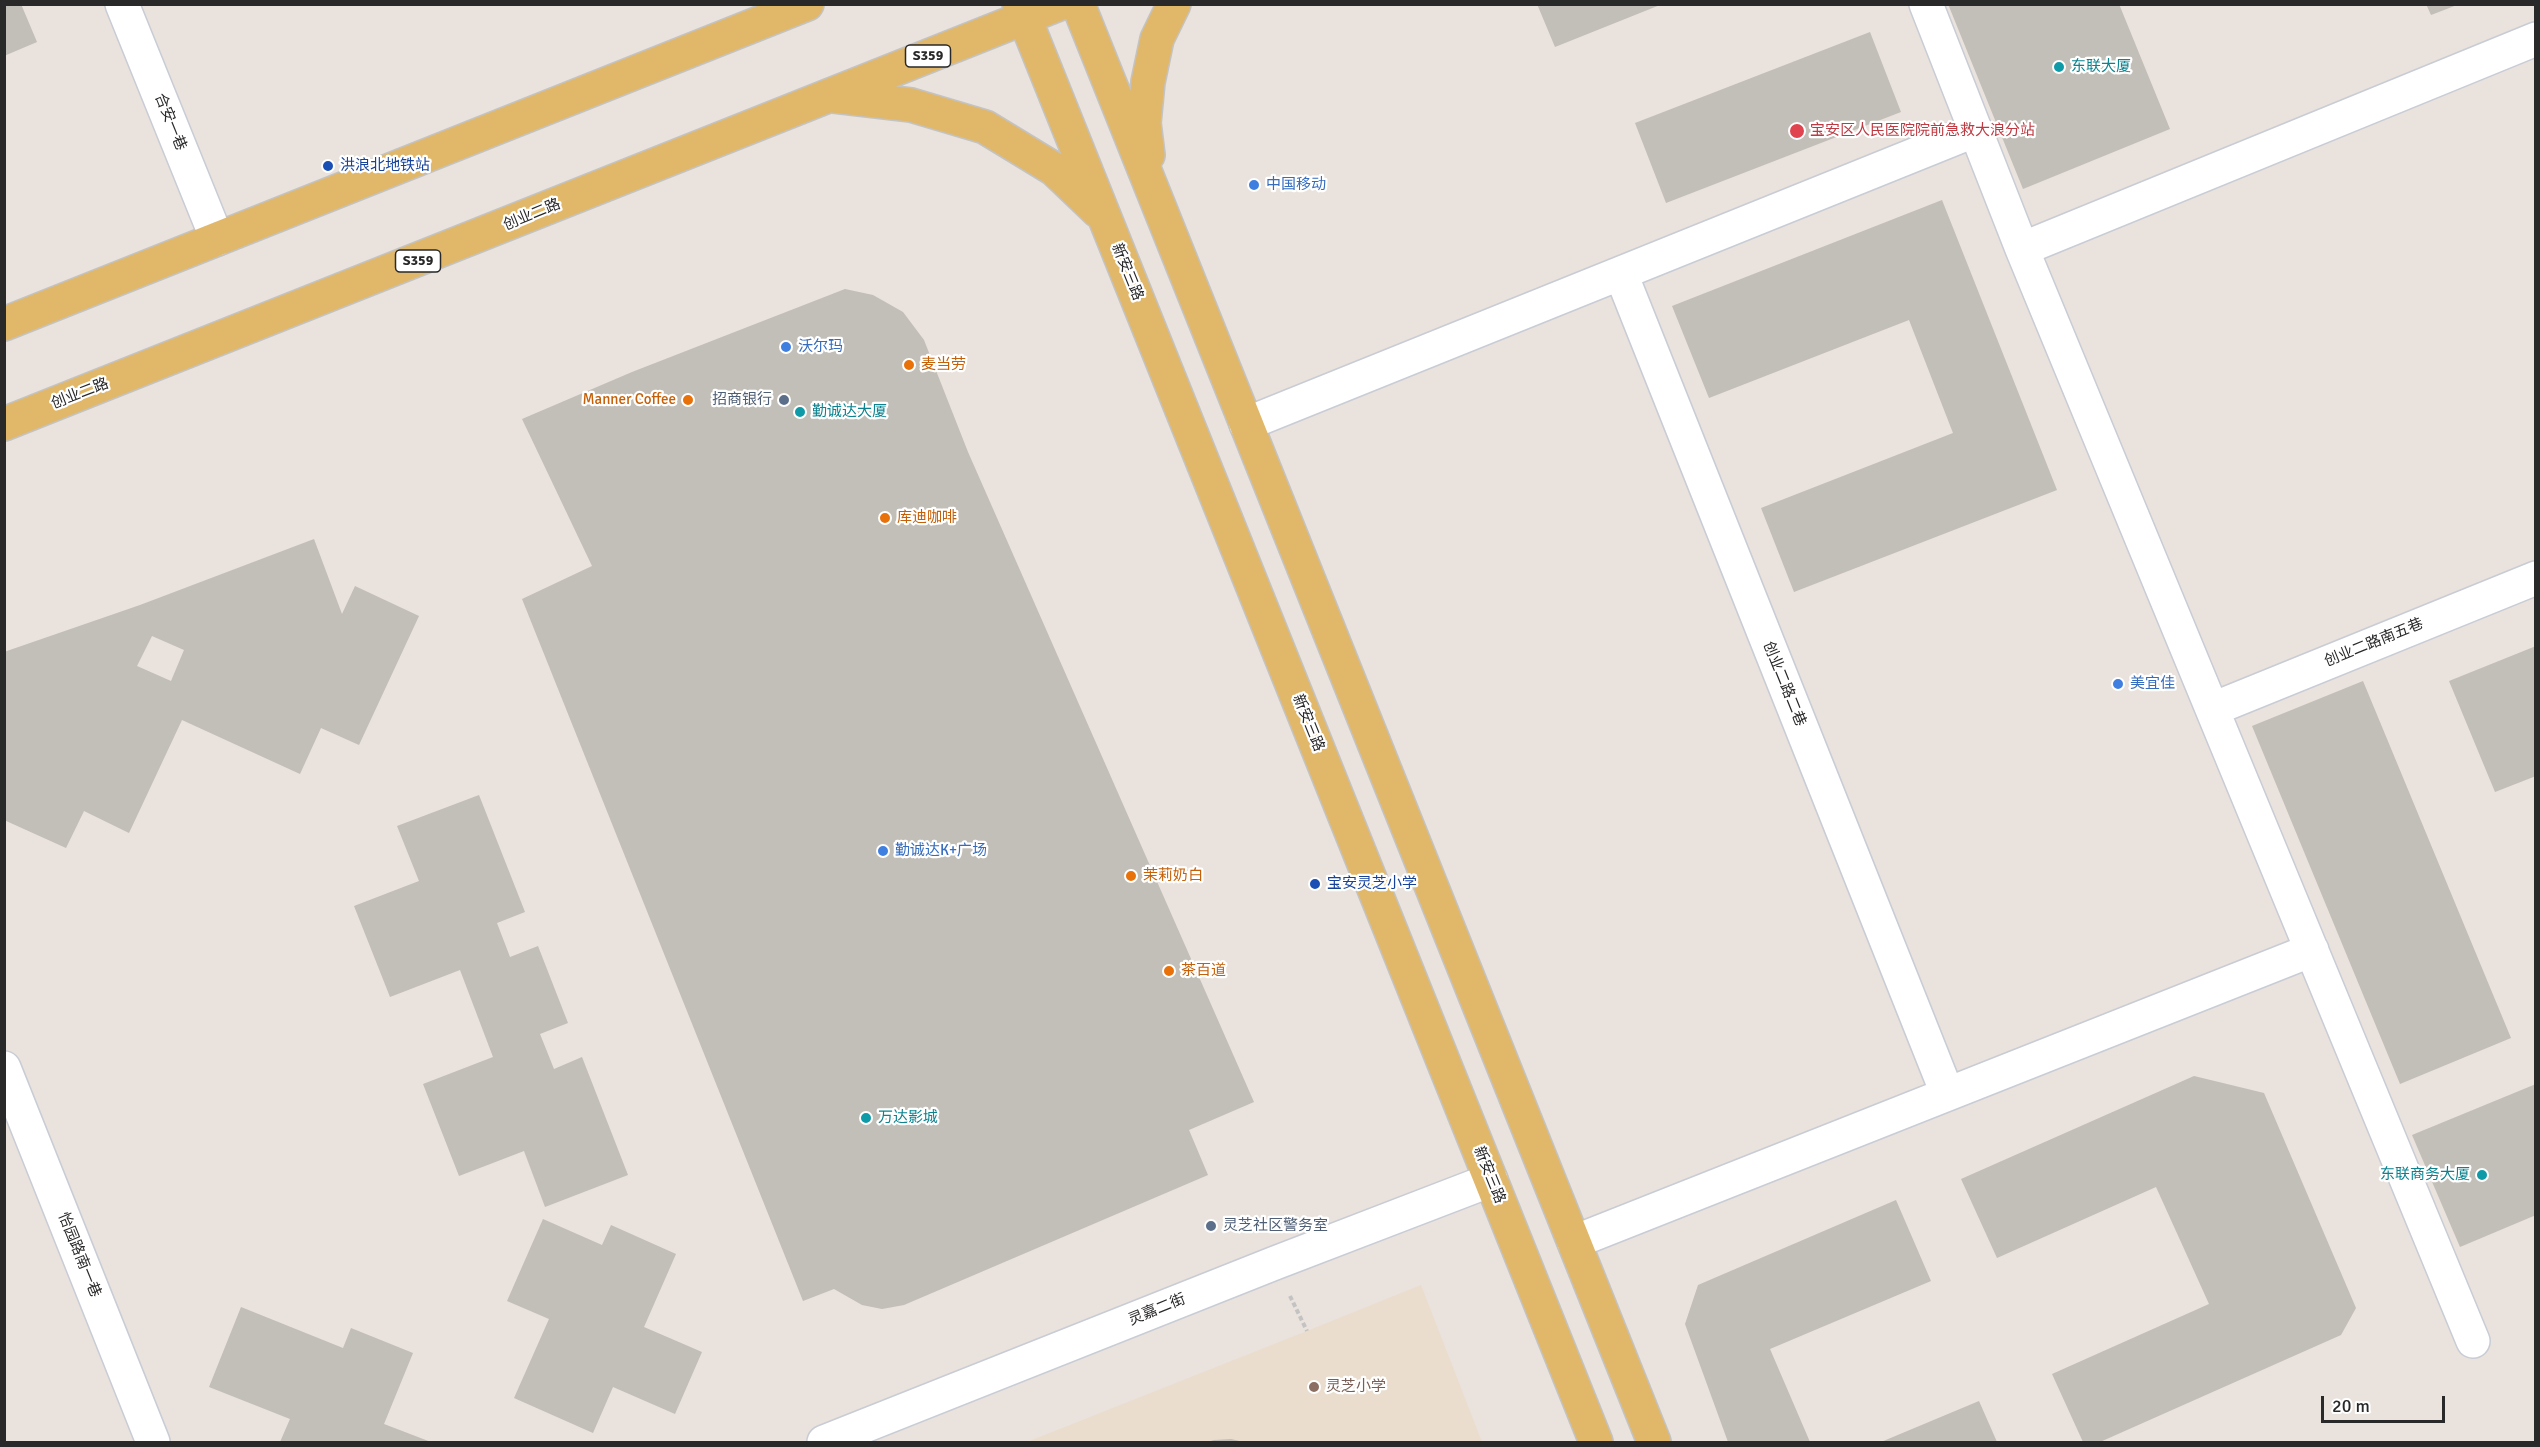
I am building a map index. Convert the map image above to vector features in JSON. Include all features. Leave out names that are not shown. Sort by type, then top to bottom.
[{"type":"main road","name":"创业二路","points":[[4,424],[831,95],[1022,11],[1059,4]]},
{"type":"main road","points":[[1078,4],[1654,1443]]},
{"type":"main road","points":[[1152,187],[1144,123],[1148,82],[1157,39],[1174,4]]},
{"type":"main road","points":[[4,324],[800,6]]},
{"type":"main road","name":"新安三路","points":[[1022,11],[1596,1443]]},
{"type":"main road","points":[[831,95],[911,105],[985,127],[1054,169],[1105,219]]},
{"type":"street","name":"合安一巷","points":[[122,4],[217,239]]},
{"type":"street","points":[[1926,4],[2022,249],[2473,1341]]},
{"type":"street","points":[[2022,249],[2535,39]]},
{"type":"street","points":[[1246,424],[1976,130]]},
{"type":"street","name":"创业二路二巷","points":[[1621,274],[1947,1093]]},
{"type":"street","name":"创业二路南五巷","points":[[2212,709],[2535,578]]},
{"type":"street","points":[[1574,1242],[2312,950]]},
{"type":"street","name":"怡园路南一巷","points":[[4,1068],[153,1443]]},
{"type":"street","name":"灵嘉二街","points":[[824,1443],[1264,1267],[1491,1180]]},
{"type":"shaded area","name":"灵芝小学","points":[[1421,1285],[1482,1442],[1027,1442],[1307,1331]]},
{"type":"building","points":[[4,4],[21,4],[37,42],[4,56]]},
{"type":"building","points":[[1537,4],[1660,4],[1660,5],[1555,47]]},
{"type":"building","name":"东联大厦","points":[[1948,4],[2119,4],[2170,129],[2023,189]]},
{"type":"building","points":[[2426,4],[2457,4],[2457,5],[2431,15]]},
{"type":"building","points":[[1870,32],[1901,112],[1666,203],[1635,123]]},
{"type":"building","points":[[1942,200],[2057,490],[1794,592],[1761,508],[1953,433],[1909,320],[1709,398],[1672,306]]},
{"type":"building","name":"勤诚达K+广场","points":[[845,289],[873,295],[903,312],[924,340],[968,452],[1254,1102],[1189,1130],[1208,1175],[904,1305],[882,1309],[862,1305],[834,1289],[803,1301],[522,599],[592,566],[522,419],[632,372]]},
{"type":"building","points":[[314,539],[342,614],[355,586],[419,616],[359,745],[321,728],[300,774],[182,720],[129,833],[84,811],[66,848],[4,820],[4,652],[140,605]],"holes":[[[152,636],[184,650],[171,681],[137,666]]]},
{"type":"building","points":[[2536,646],[2536,776],[2495,792],[2449,681]]},
{"type":"building","points":[[2363,681],[2511,1038],[2400,1084],[2252,726]]},
{"type":"building","points":[[479,795],[525,912],[497,923],[510,957],[538,946],[568,1023],[540,1034],[554,1069],[582,1057],[628,1175],[545,1207],[524,1151],[459,1176],[423,1084],[493,1057],[460,970],[390,997],[354,906],[419,881],[397,826]]},
{"type":"building","points":[[2194,1076],[2264,1093],[2356,1308],[2341,1335],[2100,1442],[2083,1442],[2052,1374],[2209,1304],[2156,1187],[1997,1258],[1961,1179]]},
{"type":"building","name":"东联商务大厦","points":[[2536,1084],[2536,1215],[2460,1247],[2412,1135]]},
{"type":"building","points":[[1896,1200],[1931,1281],[1770,1349],[1810,1442],[1728,1442],[1685,1324],[1698,1285]]},
{"type":"building","points":[[543,1219],[602,1245],[611,1225],[676,1254],[644,1327],[702,1352],[675,1414],[613,1387],[593,1433],[514,1398],[549,1319],[507,1301]]},
{"type":"building","points":[[241,1307],[343,1348],[351,1328],[413,1353],[384,1424],[431,1442],[280,1442],[290,1419],[209,1387]]},
{"type":"building","points":[[1979,1401],[1997,1442],[1881,1442]]},
{"type":"building","points":[[1231,1439],[1244,1442],[1207,1442],[1214,1440]]},
{"type":"place","name":"东联大厦","points":[[2059,67]]},
{"type":"place","name":"宝安区人民医院院前急救大浪分站","points":[[1797,131]]},
{"type":"place","name":"洪浪北地铁站","points":[[328,166]]},
{"type":"place","name":"中国移动","points":[[1254,185]]},
{"type":"place","name":"沃尔玛","points":[[786,347]]},
{"type":"place","name":"麦当劳","points":[[909,365]]},
{"type":"place","name":"Manner Coffee","points":[[688,400]]},
{"type":"place","name":"招商银行","points":[[784,400]]},
{"type":"place","name":"勤诚达大厦","points":[[800,412]]},
{"type":"place","name":"库迪咖啡","points":[[885,518]]},
{"type":"place","name":"美宜佳","points":[[2118,684]]},
{"type":"place","name":"勤诚达K+广场","points":[[883,851]]},
{"type":"place","name":"茉莉奶白","points":[[1131,876]]},
{"type":"place","name":"宝安灵芝小学","points":[[1315,884]]},
{"type":"place","name":"茶百道","points":[[1169,971]]},
{"type":"place","name":"万达影城","points":[[866,1118]]},
{"type":"place","name":"东联商务大厦","points":[[2482,1175]]},
{"type":"place","name":"灵芝社区警务室","points":[[1211,1226]]},
{"type":"place","name":"灵芝小学","points":[[1314,1387]]}]
